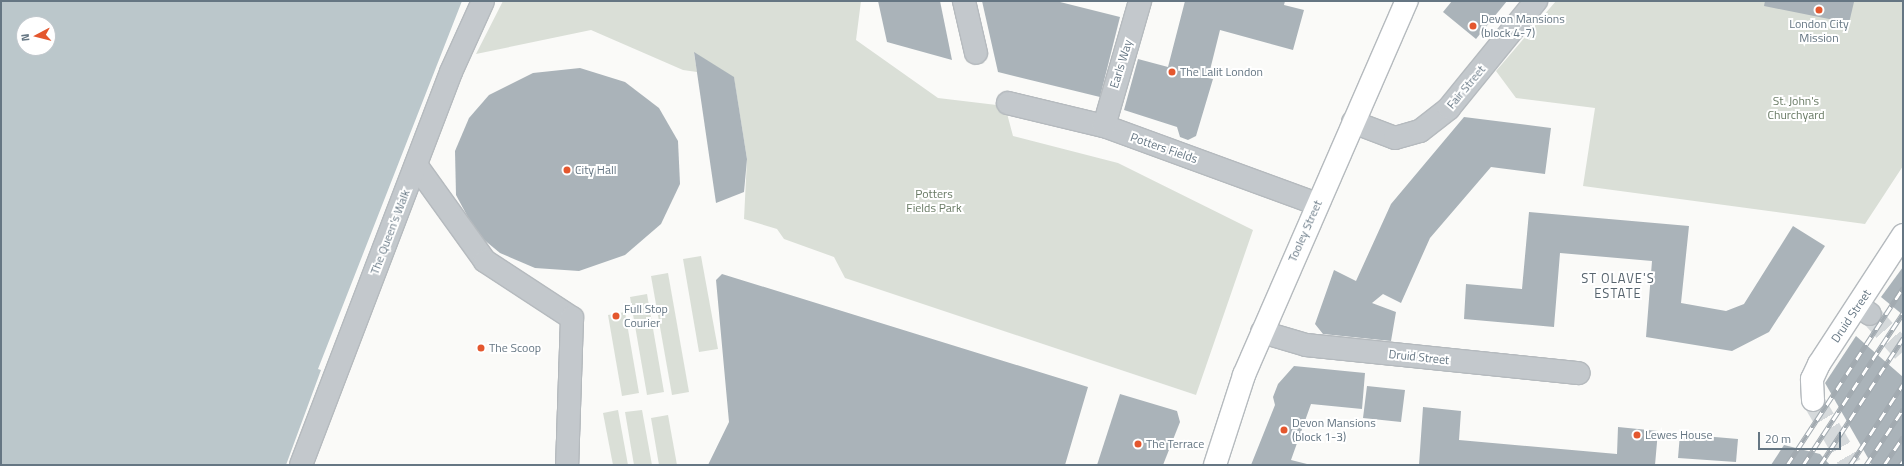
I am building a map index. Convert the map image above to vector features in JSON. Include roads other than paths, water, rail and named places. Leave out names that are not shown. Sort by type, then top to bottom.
[{"type":"main road","name":"Tooley Street","points":[[1215,465],[1227,422],[1262,332],[1353,122],[1401,3]]},
{"type":"main road","name":"Druid Street","points":[[1813,400],[1812,379],[1819,364],[1864,310],[1901,240]]},
{"type":"street","name":"The Queen's Walk","points":[[301,465],[416,165],[483,1]]},
{"type":"street","points":[[964,1],[976,53]]},
{"type":"street","name":"Earls Way","points":[[1104,126],[1140,1]]},
{"type":"street","name":"Fair Street","points":[[1353,122],[1395,138],[1420,131],[1449,108],[1536,1]]},
{"type":"street","name":"Potters Fields","points":[[1008,103],[1104,126],[1317,204]]},
{"type":"street","points":[[416,165],[485,261],[572,318],[567,465]]},
{"type":"street","name":"Druid Street","points":[[1262,332],[1306,345],[1579,373]]},
{"type":"tunnel","points":[[1870,314],[1903,351]]},
{"type":"tunnel","points":[[1813,400],[1851,465]]},
{"type":"railway","points":[[1787,465],[1903,288]]},
{"type":"railway","points":[[1803,465],[1903,313]]},
{"type":"railway","points":[[1820,465],[1903,338]]},
{"type":"railway","points":[[1850,465],[1903,384]]},
{"type":"railway","points":[[1866,465],[1903,409]]},
{"type":"railway","points":[[1884,465],[1903,437]]},
{"type":"railway","points":[[1900,465],[1903,461]]},
{"type":"place","name":"London City Mission","points":[[1819,10]]},
{"type":"place","name":"Devon Mansions (block 4-7)","points":[[1473,26]]},
{"type":"place","name":"The Lalit London","points":[[1172,72]]},
{"type":"place","name":"City Hall","points":[[567,170]]},
{"type":"place","name":"Full Stop Courier","points":[[616,316]]},
{"type":"place","name":"The Scoop","points":[[481,348]]},
{"type":"place","name":"Devon Mansions (block 1-3)","points":[[1284,430]]},
{"type":"place","name":"Lewes House","points":[[1637,435]]},
{"type":"place","name":"The Terrace","points":[[1138,444]]},
{"type":"district","name":"ST OLAVE'S ESTATE","points":[[1618,286]]},
{"type":"park label","name":"St. John's Churchyard","points":[[1796,108]]},
{"type":"park label","name":"Potters Fields Park","points":[[934,201]]}]
